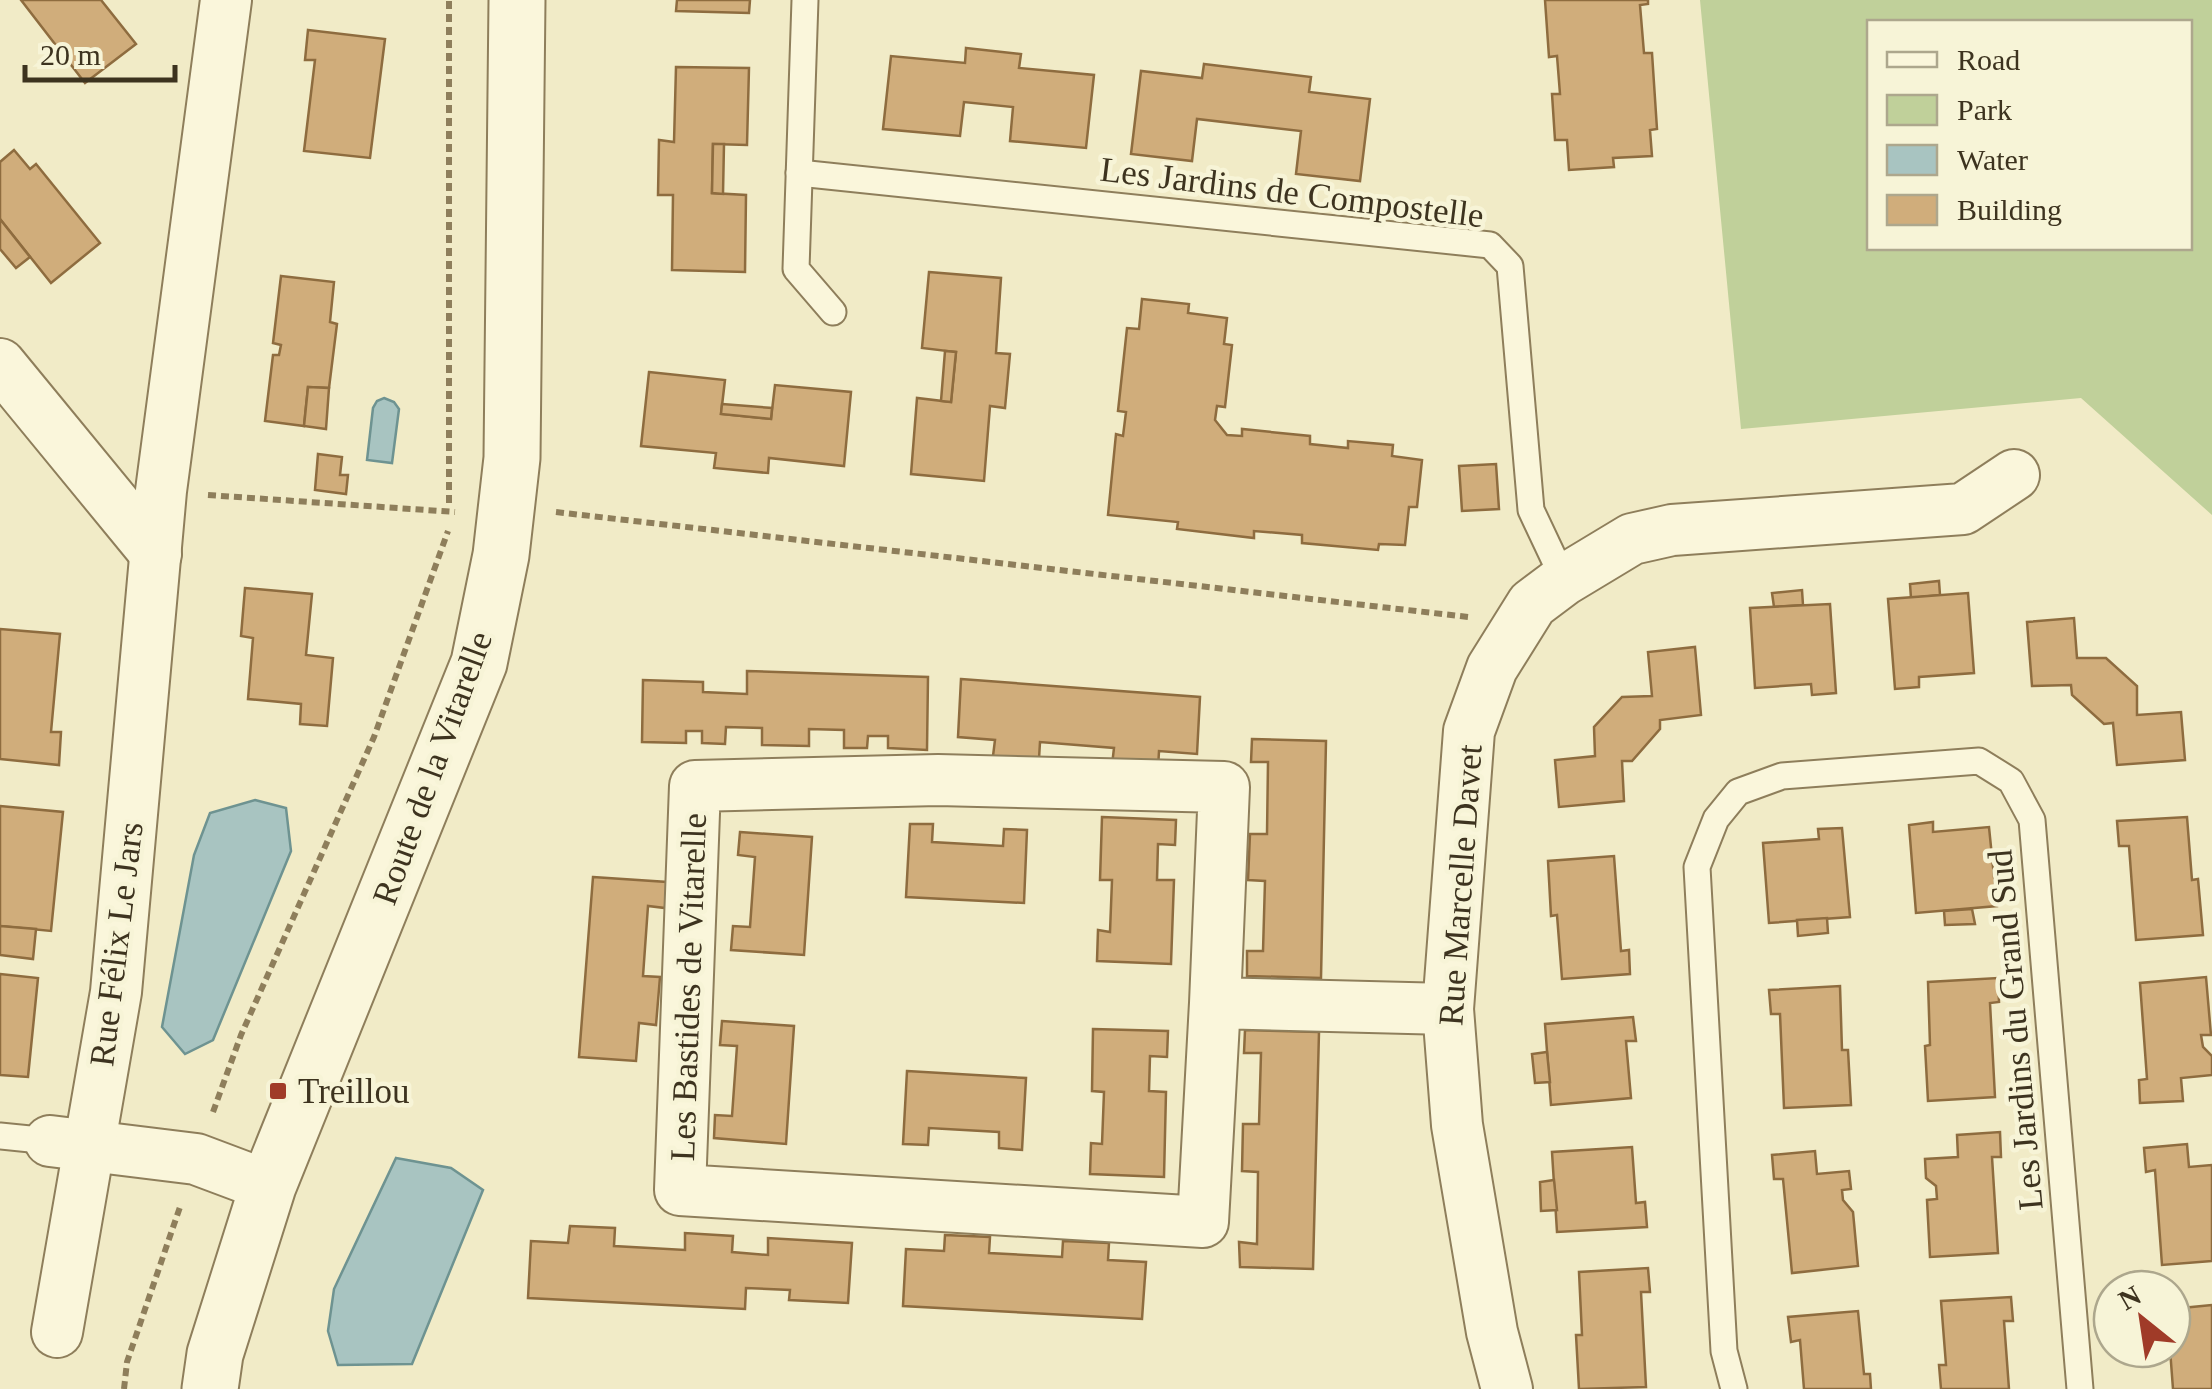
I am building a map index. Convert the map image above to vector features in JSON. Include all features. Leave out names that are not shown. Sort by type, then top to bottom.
[{"type":"street","name":"Rue Félix Le Jars","points":[[58,1332],[70,1143],[116,992],[161,491],[226,0]]},
{"type":"street","name":"Route de la Vitarelle","points":[[210,1389],[216,1354],[268,1186],[480,662],[512,458],[517,0]]},
{"type":"street","points":[[0,364],[156,554]]},
{"type":"street","name":"Rue Marcelle Davet","points":[[1507,1389],[1492,1332],[1457,1125],[1448,1009],[1469,731],[1492,668],[1532,604],[1632,539],[1672,530],[1963,509],[2014,475]]},
{"type":"street","name":"Les Bastides de Vitarelle","points":[[938,780],[1224,787],[1214,1002],[1203,1222],[680,1190],[696,786],[938,780]]},
{"type":"street","points":[[1214,1002],[1448,1009]]},
{"type":"street","points":[[70,1143],[196,1159],[268,1186]]},
{"type":"lane","points":[[805,0],[796,269],[833,312]]},
{"type":"lane","name":"Les Jardins de Compostelle","points":[[799,173],[1490,245],[1510,266],[1531,510],[1564,580]]},
{"type":"lane","name":"Les Jardins du Grand Sud","points":[[1734,1389],[1724,1351],[1697,867],[1716,819],[1738,792],[1782,776],[1979,761],[2011,781],[2032,820],[2080,1389]]},
{"type":"lane","points":[[0,1136],[70,1143]]},
{"type":"path","points":[[124,1389],[126,1362],[242,1036],[374,737],[448,531],[450,0]]},
{"type":"path","points":[[161,491],[449,513],[507,506],[1518,624]]},
{"type":"green space","points":[[1700,0],[2212,0],[2212,515],[2081,398],[1741,429]]},
{"type":"water","points":[[384,398],[399,409],[392,463],[367,460],[373,408]]},
{"type":"water","points":[[255,800],[286,808],[291,851],[213,1040],[185,1054],[162,1027],[194,855],[210,813]]},
{"type":"water","points":[[396,1158],[451,1168],[483,1190],[412,1364],[338,1365],[328,1331],[334,1289]]},
{"type":"building","points":[[21,0],[101,0],[136,44],[85,83]]},
{"type":"building","points":[[677,0],[750,0],[749,13],[676,11]]},
{"type":"building","points":[[1545,0],[1648,0],[1648,4],[1640,5],[1644,53],[1652,53],[1657,129],[1650,130],[1652,156],[1613,158],[1614,167],[1569,170],[1567,140],[1555,140],[1552,94],[1560,94],[1557,56],[1549,57]]},
{"type":"building","points":[[308,30],[385,39],[370,158],[304,151],[315,60],[305,60]]},
{"type":"building","points":[[966,48],[1021,54],[1019,68],[1094,75],[1086,148],[1010,141],[1013,107],[964,102],[960,136],[883,129],[891,56],[965,63]]},
{"type":"building","points":[[1204,64],[1311,77],[1309,92],[1370,99],[1360,181],[1296,174],[1301,131],[1197,119],[1192,161],[1131,154],[1141,71],[1202,78]]},
{"type":"building","points":[[676,67],[749,68],[747,145],[713,144],[712,193],[746,195],[745,272],[672,270],[673,195],[658,195],[659,140],[674,142]]},
{"type":"building","points":[[713,144],[724,144],[723,194],[712,193]]},
{"type":"building","points":[[14,150],[30,169],[36,164],[100,243],[51,283],[0,219],[0,162]]},
{"type":"building","points":[[0,219],[30,257],[16,268],[0,249]]},
{"type":"building","points":[[929,272],[1001,278],[996,353],[1010,354],[1005,408],[990,406],[984,481],[911,474],[917,398],[951,402],[956,352],[922,348]]},
{"type":"building","points":[[281,276],[334,282],[330,322],[337,324],[329,388],[308,387],[304,426],[265,421],[273,355],[279,355],[281,345],[273,343]]},
{"type":"building","points":[[1142,299],[1189,304],[1188,313],[1227,318],[1224,344],[1232,345],[1225,407],[1217,406],[1215,420],[1227,435],[1242,436],[1242,429],[1310,436],[1310,444],[1348,448],[1348,441],[1393,445],[1392,456],[1422,460],[1417,507],[1409,507],[1405,545],[1379,544],[1378,550],[1302,543],[1302,535],[1254,531],[1254,538],[1177,529],[1178,522],[1108,515],[1116,434],[1123,436],[1126,412],[1118,411],[1127,328],[1139,329]]},
{"type":"building","points":[[945,351],[956,352],[951,402],[941,401]]},
{"type":"building","points":[[649,372],[725,380],[721,414],[771,419],[775,385],[851,392],[844,466],[769,458],[768,473],[714,468],[716,453],[641,446]]},
{"type":"building","points":[[308,387],[329,388],[326,429],[304,426]]},
{"type":"building","points":[[722,404],[772,408],[771,419],[721,414]]},
{"type":"building","points":[[318,454],[342,457],[340,475],[348,475],[346,494],[315,490]]},
{"type":"building","points":[[1496,464],[1499,509],[1462,511],[1459,466]]},
{"type":"building","points":[[1939,581],[1940,595],[1911,598],[1910,584]]},
{"type":"building","points":[[245,588],[312,594],[306,655],[333,658],[327,726],[300,724],[301,704],[248,699],[253,638],[241,636]]},
{"type":"building","points":[[1802,590],[1803,605],[1774,607],[1772,593]]},
{"type":"building","points":[[1968,593],[1974,673],[1919,677],[1919,687],[1895,689],[1888,599]]},
{"type":"building","points":[[1830,604],[1836,693],[1812,695],[1811,684],[1755,688],[1750,608]]},
{"type":"building","points":[[2074,618],[2077,658],[2106,658],[2137,686],[2137,715],[2181,712],[2185,760],[2117,765],[2113,723],[2104,724],[2072,695],[2071,685],[2032,686],[2027,622]]},
{"type":"building","points":[[0,629],[60,634],[51,732],[61,732],[59,765],[0,759]]},
{"type":"building","points":[[1695,647],[1701,715],[1660,720],[1660,729],[1632,761],[1622,761],[1624,801],[1559,807],[1555,760],[1595,756],[1594,727],[1622,697],[1652,696],[1648,652]]},
{"type":"building","points":[[747,671],[928,677],[927,750],[888,748],[888,736],[868,736],[867,748],[844,748],[844,730],[809,729],[809,746],[762,745],[762,728],[726,727],[725,744],[702,743],[702,731],[686,731],[686,743],[642,742],[643,680],[703,682],[703,692],[747,694]]},
{"type":"building","points":[[961,679],[1200,697],[1197,754],[1159,751],[1158,769],[1112,765],[1114,748],[1040,742],[1039,759],[993,756],[995,740],[958,737]]},
{"type":"building","points":[[1252,739],[1326,741],[1321,978],[1247,976],[1247,951],[1263,951],[1265,881],[1248,880],[1250,834],[1267,834],[1268,762],[1251,762]]},
{"type":"building","points":[[0,806],[63,812],[51,931],[0,926]]},
{"type":"building","points":[[1102,817],[1176,820],[1175,845],[1158,844],[1157,880],[1174,880],[1171,964],[1097,961],[1098,930],[1110,932],[1112,880],[1100,880]]},
{"type":"building","points":[[2187,817],[2192,880],[2198,879],[2203,935],[2136,940],[2129,846],[2119,846],[2117,821]]},
{"type":"building","points":[[1933,822],[1933,832],[1989,827],[1997,906],[1916,913],[1909,825]]},
{"type":"building","points":[[910,824],[933,824],[932,842],[1003,846],[1004,829],[1027,830],[1024,903],[906,897]]},
{"type":"building","points":[[1842,828],[1850,917],[1769,923],[1763,843],[1819,839],[1818,829]]},
{"type":"building","points":[[740,832],[812,837],[804,955],[731,950],[733,926],[750,927],[755,857],[738,855]]},
{"type":"building","points":[[1614,856],[1621,951],[1629,950],[1630,974],[1562,979],[1557,915],[1551,916],[1548,861]]},
{"type":"building","points":[[593,877],[667,882],[665,908],[648,906],[643,976],[660,977],[656,1025],[639,1023],[636,1061],[579,1057]]},
{"type":"building","points":[[1972,909],[1975,924],[1945,925],[1944,911]]},
{"type":"building","points":[[1827,918],[1828,933],[1798,936],[1797,920]]},
{"type":"building","points":[[0,926],[36,929],[33,959],[0,955]]},
{"type":"building","points":[[0,974],[38,978],[28,1077],[0,1075]]},
{"type":"building","points":[[2206,977],[2211,1035],[2201,1035],[2203,1047],[2212,1056],[2212,1075],[2181,1078],[2183,1101],[2140,1103],[2139,1080],[2147,1079],[2140,983]]},
{"type":"building","points":[[1998,978],[1999,1002],[1990,1003],[1995,1097],[1928,1101],[1928,982]]},
{"type":"building","points":[[1840,986],[1842,1050],[1848,1050],[1851,1105],[1784,1108],[1780,1014],[1771,1014],[1769,990]]},
{"type":"building","points":[[1633,1017],[1636,1041],[1626,1041],[1631,1098],[1551,1105],[1545,1024]]},
{"type":"building","points":[[722,1021],[794,1026],[786,1144],[714,1138],[715,1115],[732,1116],[737,1046],[720,1045]]},
{"type":"building","points":[[1093,1029],[1168,1031],[1167,1057],[1150,1056],[1149,1091],[1166,1092],[1164,1177],[1090,1174],[1091,1143],[1102,1144],[1104,1092],[1092,1091]]},
{"type":"building","points":[[1245,1030],[1319,1032],[1313,1269],[1240,1267],[1239,1242],[1257,1244],[1258,1172],[1242,1171],[1243,1124],[1259,1124],[1261,1053],[1244,1053]]},
{"type":"building","points":[[1547,1052],[1550,1082],[1535,1083],[1532,1054]]},
{"type":"building","points":[[907,1071],[1026,1078],[1022,1150],[999,1148],[999,1132],[929,1128],[928,1145],[903,1144]]},
{"type":"building","points":[[2000,1132],[2001,1157],[1992,1157],[1998,1253],[1930,1257],[1927,1200],[1937,1199],[1936,1186],[1926,1178],[1925,1159],[1958,1157],[1957,1135]]},
{"type":"building","points":[[2187,1144],[2189,1167],[2212,1165],[2212,1261],[2162,1265],[2155,1170],[2146,1172],[2144,1148]]},
{"type":"building","points":[[1632,1147],[1636,1203],[1645,1202],[1647,1227],[1557,1232],[1552,1152]]},
{"type":"building","points":[[1815,1151],[1817,1174],[1849,1171],[1851,1189],[1842,1190],[1843,1200],[1853,1212],[1858,1266],[1792,1273],[1783,1179],[1774,1179],[1772,1155]]},
{"type":"building","points":[[1554,1180],[1557,1210],[1541,1211],[1540,1182]]},
{"type":"building","points":[[570,1226],[615,1228],[614,1246],[685,1250],[685,1233],[733,1236],[732,1252],[768,1255],[768,1238],[852,1243],[848,1303],[789,1300],[790,1290],[746,1288],[745,1309],[528,1298],[531,1241],[568,1243]]},
{"type":"building","points":[[945,1235],[990,1237],[989,1253],[1062,1257],[1063,1241],[1109,1243],[1108,1260],[1146,1262],[1142,1319],[903,1306],[906,1249],[944,1251]]},
{"type":"building","points":[[1648,1268],[1650,1292],[1641,1292],[1646,1387],[1579,1389],[1579,1272]]},
{"type":"building","points":[[2011,1297],[2013,1321],[2004,1321],[2009,1389],[1941,1389],[1939,1365],[1946,1365],[1941,1301]]},
{"type":"building","points":[[2212,1305],[2212,1389],[2173,1389],[2172,1369],[2192,1369],[2192,1307]]},
{"type":"building","points":[[1858,1311],[1864,1374],[1870,1374],[1871,1389],[1804,1389],[1800,1340],[1791,1342],[1788,1317]]},
{"type":"place","name":"Treillou","points":[[278,1091]]}]
